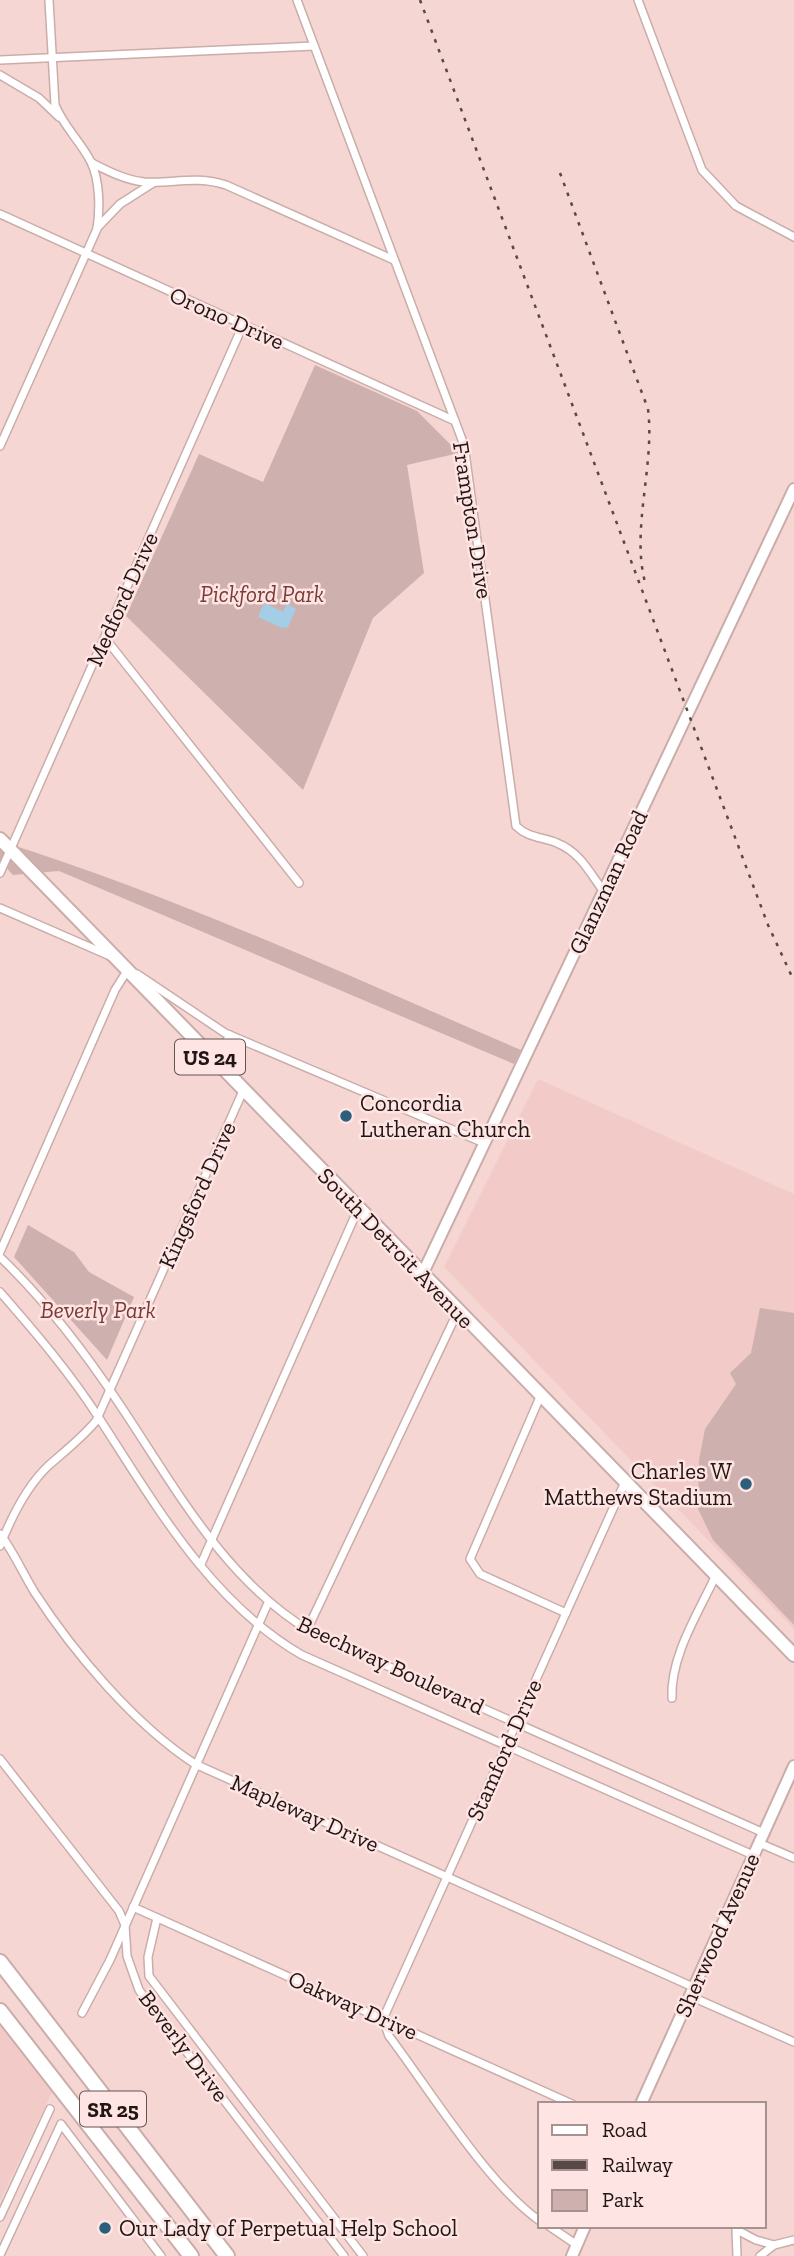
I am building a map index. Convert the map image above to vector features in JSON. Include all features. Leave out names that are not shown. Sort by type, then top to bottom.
[{"type":"highway","name":"SR 25","points":[[0,1962],[227,2256]]},
{"type":"highway","name":"SR 25","points":[[0,2011],[191,2256]]},
{"type":"main road","name":"South Detroit Avenue","points":[[0,839],[540,1397],[794,1655]]},
{"type":"street","points":[[49,0],[55,105],[62,121]]},
{"type":"street","name":"Frampton Drive","points":[[297,0],[455,421],[471,477],[512,815],[516,826],[524,832],[556,842],[572,851],[604,892]]},
{"type":"street","points":[[638,0],[702,170],[736,206],[794,237]]},
{"type":"street","points":[[0,60],[314,46]]},
{"type":"street","points":[[0,75],[39,98],[62,121],[92,163],[99,202],[97,229]]},
{"type":"street","points":[[92,163],[117,175],[144,182],[203,179],[226,185],[394,260]]},
{"type":"street","points":[[0,446],[97,229],[120,204],[160,180]]},
{"type":"street","name":"Orono Drive","points":[[0,214],[455,421]]},
{"type":"street","name":"Medford Drive","points":[[0,873],[243,325]]},
{"type":"street","name":"Glanzman Road","points":[[422,1275],[794,489]]},
{"type":"street","points":[[105,638],[299,883]]},
{"type":"street","points":[[0,908],[116,959],[230,1035],[484,1143]]},
{"type":"street","points":[[0,1252],[115,990],[127,971]]},
{"type":"street","points":[[215,1061],[230,1035]]},
{"type":"street","name":"Kingsford Drive","points":[[1,1539],[17,1508],[46,1468],[85,1434],[98,1417],[243,1091]]},
{"type":"street","points":[[201,1564],[358,1209]]},
{"type":"street","name":"Beechway Boulevard","points":[[0,1257],[67,1332],[111,1391],[156,1462],[212,1539],[268,1602],[307,1630],[516,1723],[761,1838],[794,1858]]},
{"type":"street","name":"Beechway Boulevard","points":[[0,1292],[48,1348],[98,1417],[135,1476],[201,1564],[258,1626],[302,1655],[753,1855]]},
{"type":"street","points":[[307,1630],[458,1311]]},
{"type":"street","points":[[540,1397],[476,1539],[470,1559],[480,1574],[566,1613]]},
{"type":"street","name":"Stamford Drive","points":[[383,2019],[625,1482]]},
{"type":"street","name":"Mapleway Drive","points":[[1,1539],[35,1594],[97,1673],[170,1748],[195,1764],[447,1876],[794,2042]]},
{"type":"street","points":[[672,1698],[672,1678],[677,1662],[716,1575]]},
{"type":"street","points":[[82,2013],[125,1925],[268,1602]]},
{"type":"street","name":"Beverly Drive","points":[[0,1759],[118,1911],[125,1925],[124,1944],[139,1990],[344,2256]]},
{"type":"street","name":"Sherwood Avenue","points":[[642,2102],[794,1766]]},
{"type":"street","name":"Oakway Drive","points":[[133,1907],[568,2102]]},
{"type":"street","name":"Beverly Drive","points":[[158,1918],[148,1957],[149,1976],[363,2256]]},
{"type":"street","points":[[383,2019],[389,2036],[494,2175],[513,2198],[538,2219]]},
{"type":"street","points":[[0,2217],[50,2109]]},
{"type":"street","points":[[0,2255],[61,2124],[161,2256]]},
{"type":"street","points":[[552,2228],[577,2245]]},
{"type":"street","points":[[572,2256],[584,2228]]},
{"type":"street","points":[[736,2228],[755,2240],[774,2245],[794,2241]]},
{"type":"street","points":[[736,2228],[737,2256]]},
{"type":"street","points":[[760,2256],[774,2245]]},
{"type":"shaded area","points":[[538,1079],[794,1194],[794,1629],[444,1267]]},
{"type":"shaded area","points":[[0,2026],[52,2092],[0,2201]]},
{"type":"green space","name":"Pickford Park","points":[[315,365],[417,411],[459,453],[407,465],[424,573],[373,618],[303,790],[126,616],[199,454],[263,482]]},
{"type":"green space","points":[[0,841],[198,912],[521,1050],[514,1064],[59,871],[13,875],[0,861]]},
{"type":"green space","name":"Beverly Park","points":[[28,1225],[74,1252],[89,1272],[134,1297],[107,1360],[14,1257]]},
{"type":"green space","name":"Charles W Matthews Stadium","points":[[760,1308],[794,1313],[794,1625],[713,1540],[698,1509],[699,1460],[705,1429],[736,1384],[730,1373],[751,1353]]},
{"type":"water","points":[[264,603],[283,612],[287,604],[296,609],[288,627],[282,628],[258,617]]},
{"type":"railway","points":[[420,0],[768,925],[794,981]]},
{"type":"railway","points":[[560,173],[648,409],[649,452],[641,540],[645,582]]},
{"type":"place","name":"Concordia Lutheran Church","points":[[346,1116]]},
{"type":"place","name":"Charles W Matthews Stadium","points":[[746,1484]]},
{"type":"place","name":"Our Lady of Perpetual Help School","points":[[105,2228]]}]
